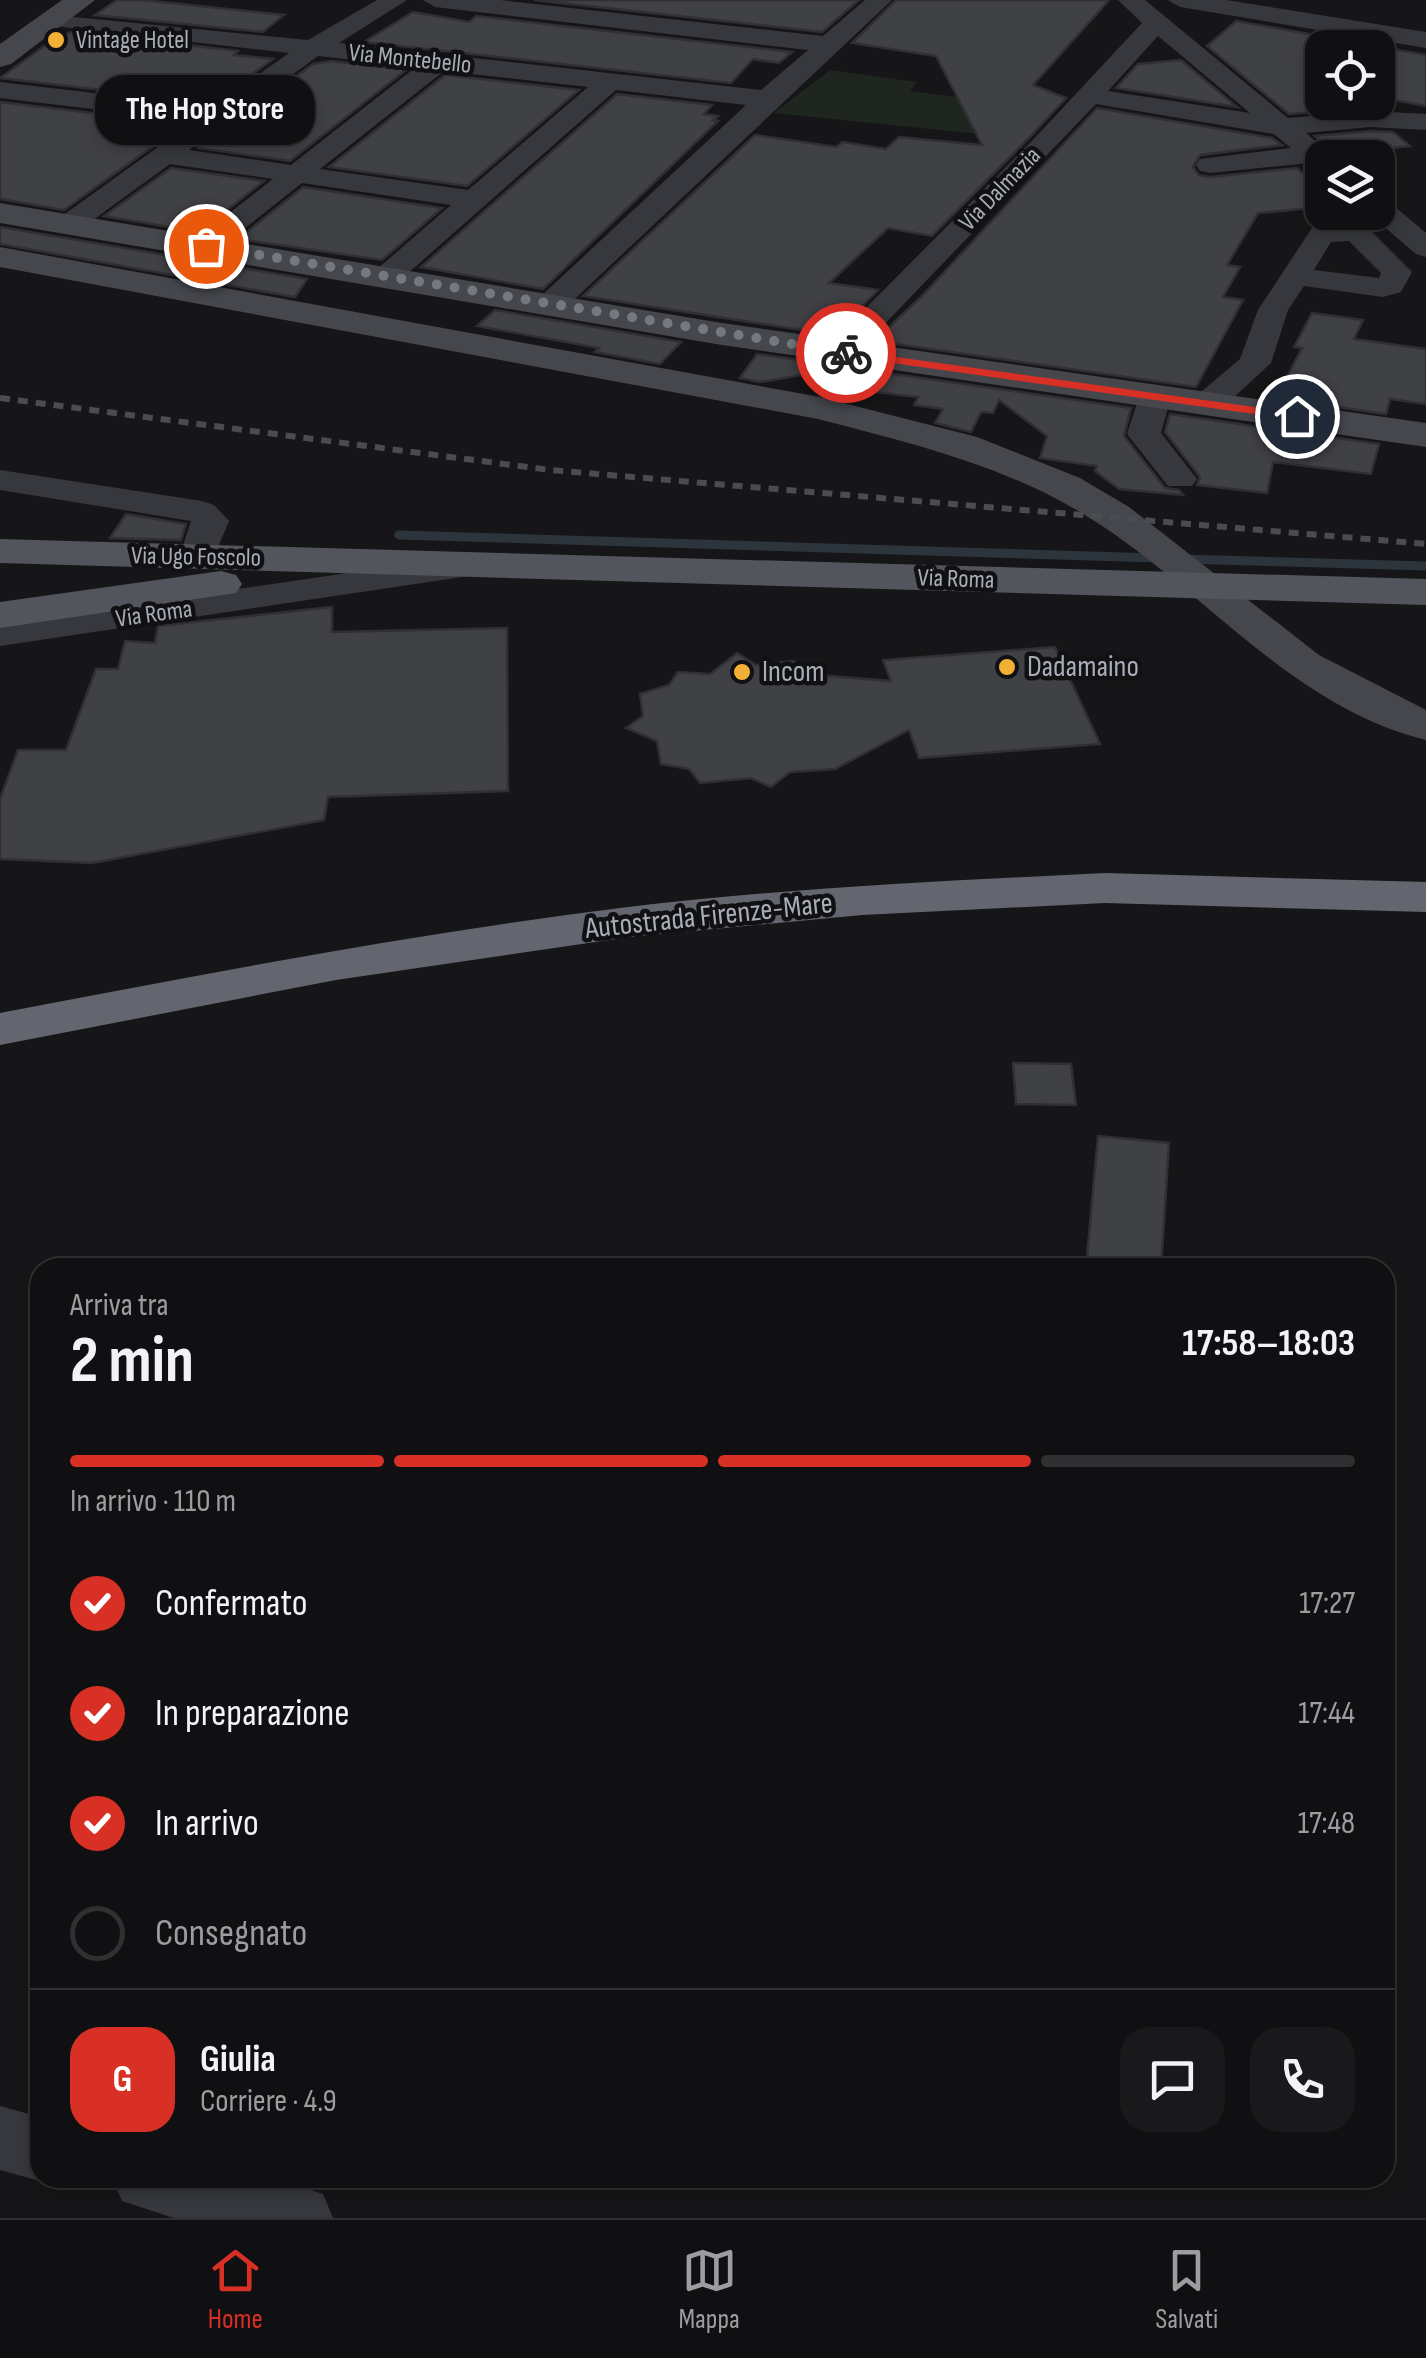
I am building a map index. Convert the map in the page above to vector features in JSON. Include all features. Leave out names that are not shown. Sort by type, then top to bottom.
[{"type":"highway","name":"Autostrada Firenze-Mare","points":[[0,996],[319,934],[612,892],[862,870],[1092,861],[1426,863]]},
{"type":"highway","name":"Autostrada Firenze-Mare","points":[[0,1029],[336,964],[630,922],[842,902],[1105,888],[1426,897]]},
{"type":"main road","points":[[0,58],[81,0]]},
{"type":"main road","points":[[9,211],[840,352],[1426,434]]},
{"type":"main road","points":[[0,257],[820,408],[963,445],[1066,486],[1115,516],[1276,644],[1329,680],[1426,726]]},
{"type":"main road","name":"Via Ugo Foscolo","points":[[0,552],[392,560]]},
{"type":"main road","points":[[117,555],[126,572],[121,598]]},
{"type":"main road","points":[[0,614],[392,560]]},
{"type":"main road","name":"Via Roma","points":[[392,560],[1426,592]]},
{"type":"street","points":[[72,222],[313,48],[395,0]]},
{"type":"street","points":[[435,0],[832,45]]},
{"type":"street","points":[[550,305],[767,100],[880,0]]},
{"type":"street","points":[[1130,0],[1305,145]]},
{"type":"street","points":[[1180,0],[1426,40]]},
{"type":"street","points":[[1396,35],[1402,9]]},
{"type":"street","name":"Via Montebello","points":[[54,20],[767,100]]},
{"type":"street","name":"Via Dalmazia","points":[[840,352],[1156,22]]},
{"type":"street","points":[[206,246],[440,61]]},
{"type":"street","points":[[387,276],[611,81]]},
{"type":"street","points":[[0,90],[217,116]]},
{"type":"street","points":[[1087,95],[1284,128],[1370,118],[1426,122]]},
{"type":"street","points":[[166,154],[475,200]]},
{"type":"street","points":[[1210,164],[1305,158]]},
{"type":"street","points":[[1395,222],[1426,250]]},
{"type":"street","points":[[1208,404],[1255,362],[1273,310],[1294,276],[1322,234],[1356,232],[1386,257],[1397,272],[1390,286],[1383,288],[1294,276]]},
{"type":"street","points":[[1386,257],[1426,250]]},
{"type":"street","points":[[1255,362],[1270,412]]},
{"type":"street","points":[[1155,397],[1144,434],[1180,479]]},
{"type":"street","points":[[0,480],[202,512],[210,521],[197,558]]},
{"type":"street","name":"Via Roma","points":[[0,635],[485,564]]},
{"type":"street","points":[[0,2138],[30,2146]]},
{"type":"street","points":[[185,2188],[298,2218]]},
{"type":"shaded area","points":[[830,70],[917,82],[910,91],[1055,109],[1027,139],[774,113]]},
{"type":"building","points":[[117,0],[284,15],[263,32],[95,15]]},
{"type":"building","points":[[534,0],[859,0],[822,32]]},
{"type":"building","points":[[896,0],[1109,0],[1033,85],[1066,98],[1028,139],[932,236],[888,228],[829,283],[878,290],[834,335],[583,296],[755,135],[836,147],[843,142],[886,149],[899,137],[982,145],[936,56],[852,43]]},
{"type":"building","points":[[413,12],[469,22],[476,16],[792,52],[779,63],[753,59],[731,83],[364,42]]},
{"type":"building","points":[[1236,21],[1305,33],[1305,113],[1289,114],[1207,46]]},
{"type":"building","points":[[71,32],[238,51],[234,55],[273,59],[212,103],[0,78],[54,39]]},
{"type":"building","points":[[1395,49],[1426,55],[1426,106],[1395,100]]},
{"type":"building","points":[[1181,60],[1237,107],[1116,88],[1138,64]]},
{"type":"building","points":[[331,61],[406,70],[290,161],[199,148],[313,64]]},
{"type":"building","points":[[445,75],[579,90],[467,186],[329,167]]},
{"type":"building","points":[[617,94],[712,105],[704,114],[718,116],[713,120],[718,121],[543,289],[421,267]]},
{"type":"building","points":[[0,102],[184,124],[64,210],[0,199]]},
{"type":"building","points":[[1097,108],[1272,138],[1282,145],[1200,155],[1193,167],[1199,175],[1297,168],[1305,175],[1305,209],[1258,213],[1227,265],[1240,267],[1223,297],[1243,300],[1196,387],[874,341],[922,296]]},
{"type":"building","points":[[1393,132],[1410,146],[1395,148],[1395,140],[1319,140],[1315,136]]},
{"type":"building","points":[[171,168],[264,181],[199,232],[104,216]]},
{"type":"building","points":[[303,187],[442,208],[382,260],[238,239]]},
{"type":"building","points":[[0,227],[307,279],[295,297],[0,244]]},
{"type":"building","points":[[495,310],[681,342],[660,364],[595,352],[599,348],[477,326]]},
{"type":"building","points":[[1312,313],[1363,320],[1354,339],[1426,349],[1426,404],[1390,399],[1386,414],[1276,398],[1302,348],[1294,347]]},
{"type":"building","points":[[757,354],[849,367],[760,382],[740,378]]},
{"type":"building","points":[[858,369],[1131,408],[1124,436],[1165,488],[1179,490],[1183,495],[1119,489],[1095,471],[1097,466],[1040,458],[1047,436],[999,400],[993,413],[981,412],[971,432],[935,423],[943,409],[914,405],[918,397],[848,389]]},
{"type":"building","points":[[1170,414],[1379,444],[1371,474],[1273,462],[1267,493],[1197,485],[1200,477],[1165,432]]},
{"type":"building","points":[[126,514],[186,524],[181,540],[110,538]]},
{"type":"building","points":[[332,607],[332,632],[507,628],[508,791],[328,797],[324,820],[92,863],[0,859],[0,799],[18,750],[66,750],[96,669],[118,669],[125,641],[155,643],[158,626]]},
{"type":"building","points":[[1055,647],[1100,744],[919,758],[909,730],[835,769],[790,772],[771,787],[751,778],[700,783],[689,769],[661,764],[657,741],[626,728],[643,716],[640,694],[669,685],[678,672],[710,674],[737,653],[756,665],[794,661],[805,674],[891,681],[883,660]]},
{"type":"building","points":[[1013,1063],[1071,1064],[1076,1105],[1016,1104]]},
{"type":"building","points":[[1098,1136],[1169,1143],[1162,1258],[1087,1258]]},
{"type":"waterway","points":[[399,535],[1157,558]]},
{"type":"waterway","points":[[1180,559],[1426,566]]},
{"type":"railway","points":[[0,398],[550,470],[1426,544]]},
{"type":"way so far","points":[[206,246],[846,353]]},
{"type":"place","name":"Vintage Hotel","points":[[56,40]]},
{"type":"place","name":"The Hop Store","points":[[206,246]]},
{"type":"place","name":"Dadamaino","points":[[1007,667]]},
{"type":"place","name":"Incom","points":[[742,672]]},
{"type":"route","points":[[846,353],[1297,416]]}]
